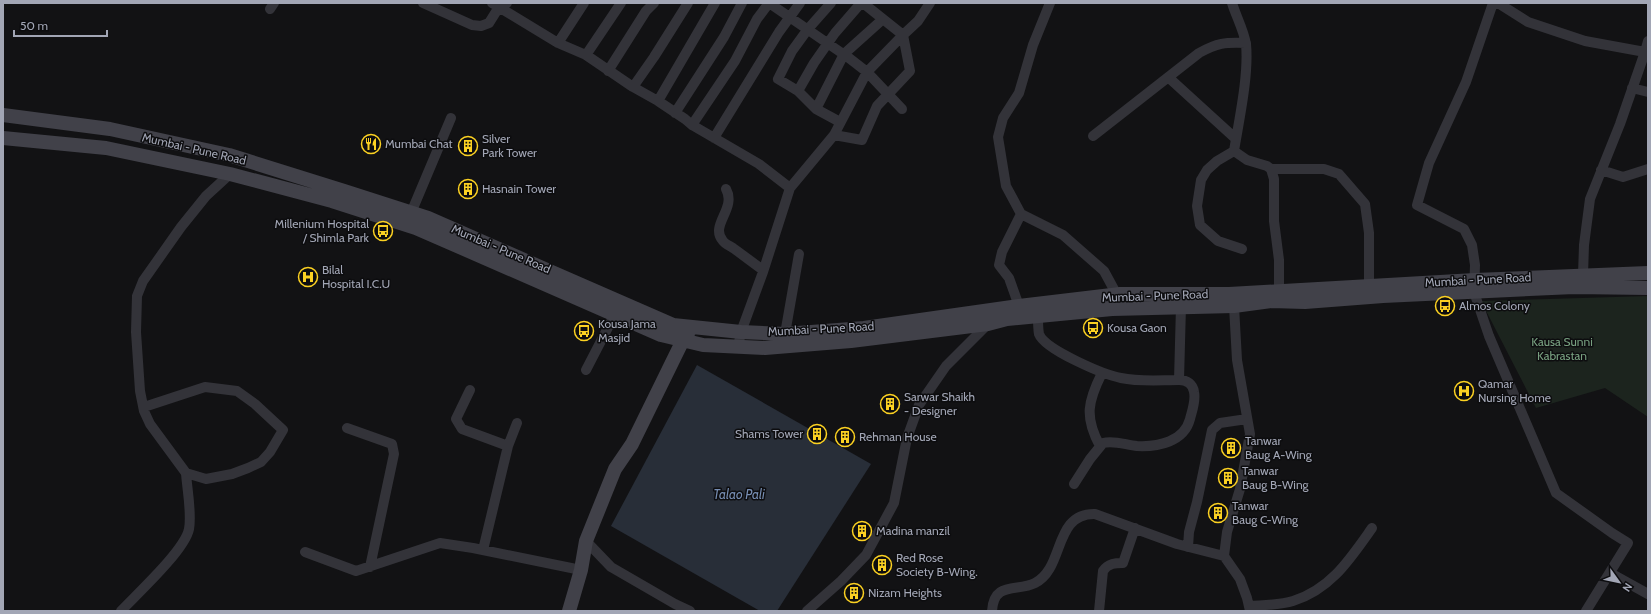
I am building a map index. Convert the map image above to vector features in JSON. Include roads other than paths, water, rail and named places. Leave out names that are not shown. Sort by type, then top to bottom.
[{"type":"main road","name":"Mumbai - Pune Road","points":[[3,115],[110,129],[229,155],[428,218],[673,325],[692,328],[785,334],[864,328],[1019,306],[1117,295],[1229,294],[1369,286],[1648,288]]},
{"type":"main road","name":"Mumbai - Pune Road","points":[[3,138],[106,148],[230,174],[332,201],[416,228],[661,335],[703,345],[765,348],[851,341],[988,324],[1008,319],[1112,309],[1181,306],[1234,306],[1271,301],[1305,302],[1383,296],[1584,275],[1648,273]]},
{"type":"main road","points":[[569,611],[581,570],[586,541],[615,469],[632,444],[683,340],[692,328]]},
{"type":"street","points":[[423,3],[472,25],[481,26],[489,22],[499,4],[558,43],[586,55],[632,87],[658,101],[692,125],[759,164],[790,188]]},
{"type":"street","points":[[558,43],[584,3]]},
{"type":"street","points":[[586,55],[621,3]]},
{"type":"street","points":[[608,71],[646,11],[654,3]]},
{"type":"street","points":[[632,87],[654,57],[688,3]]},
{"type":"street","points":[[658,101],[715,3]]},
{"type":"street","points":[[675,113],[724,37],[742,3]]},
{"type":"street","points":[[692,125],[735,61],[756,19],[769,3],[844,54],[866,72],[902,109]]},
{"type":"street","points":[[714,138],[779,32],[800,3]]},
{"type":"street","points":[[831,3],[808,29],[792,51],[778,79],[798,91],[816,109],[840,122]]},
{"type":"street","points":[[798,91],[814,63],[828,43],[862,3],[903,35],[910,71],[877,106],[862,140],[834,135]]},
{"type":"street","points":[[738,347],[741,332],[790,188],[834,135],[866,72],[918,21],[930,3]]},
{"type":"street","points":[[1050,3],[1033,45],[1019,92],[1003,118],[998,137],[1006,186],[1021,214],[1063,235],[1104,271],[1117,295]]},
{"type":"street","points":[[1232,3],[1246,43],[1245,77],[1234,151]]},
{"type":"street","points":[[1493,3],[1466,82],[1429,163],[1417,206],[1464,229],[1472,245],[1475,266],[1474,286],[1489,336],[1556,493],[1628,543],[1586,611]]},
{"type":"street","points":[[1498,3],[1528,22],[1585,41],[1645,52]]},
{"type":"street","points":[[816,109],[844,54],[883,19]]},
{"type":"street","points":[[1584,275],[1584,245],[1590,199],[1602,170],[1648,41]]},
{"type":"street","points":[[1093,136],[1199,53],[1214,45],[1227,42],[1246,43]]},
{"type":"street","points":[[1168,77],[1236,139]]},
{"type":"street","points":[[1632,88],[1648,92]]},
{"type":"street","points":[[411,213],[451,118]]},
{"type":"street","points":[[1234,151],[1247,160],[1267,166],[1271,169],[1324,169],[1339,174],[1365,204],[1369,233],[1369,286]]},
{"type":"street","points":[[1234,151],[1217,161],[1207,170],[1200,180],[1197,206],[1200,225],[1218,241],[1242,249]]},
{"type":"street","points":[[1602,170],[1622,177],[1648,168]]},
{"type":"street","points":[[1271,169],[1274,179],[1274,220],[1280,260],[1279,291]]},
{"type":"street","points":[[121,611],[174,554],[187,535],[190,522],[186,473],[150,424],[140,391],[136,332],[137,296],[143,281],[181,228],[206,196],[230,174]]},
{"type":"street","points":[[726,189],[730,195],[730,202],[721,220],[719,231],[722,241],[763,270]]},
{"type":"street","points":[[1019,306],[1009,278],[998,265],[1002,252],[1021,214]]},
{"type":"street","points":[[785,334],[799,254]]},
{"type":"street","points":[[1179,380],[1181,306]]},
{"type":"street","points":[[1224,556],[1227,532],[1240,489],[1250,434],[1237,360],[1234,306]]},
{"type":"street","points":[[586,370],[615,314]]},
{"type":"street","points":[[1038,316],[1039,333],[1047,343],[1066,355],[1102,373],[1122,379],[1184,380],[1194,388],[1195,394],[1188,425],[1181,436],[1172,441],[1138,446],[1106,442],[1100,446],[1090,459],[1074,484]]},
{"type":"street","points":[[807,611],[841,581],[866,555],[894,503],[907,438],[918,405],[946,366],[988,324]]},
{"type":"street","points":[[1100,446],[1092,432],[1089,417],[1094,390],[1102,373]]},
{"type":"street","points":[[144,407],[205,387],[237,391],[255,404],[283,430],[270,452],[261,462],[248,468],[232,474],[206,479],[186,473]]},
{"type":"street","points":[[470,390],[456,419],[462,429],[508,446]]},
{"type":"street","points":[[1188,546],[1189,532],[1197,502],[1212,430],[1220,423],[1247,419]]},
{"type":"street","points":[[483,550],[508,446],[517,422]]},
{"type":"street","points":[[347,428],[392,444],[394,454],[370,567]]},
{"type":"street","points":[[992,611],[994,599],[1005,589],[1034,583],[1049,571],[1062,535],[1074,520],[1084,513],[1095,514],[1188,546],[1224,556],[1240,579],[1250,608],[1291,602],[1314,593],[1333,578],[1354,554],[1372,528]]},
{"type":"street","points":[[1098,611],[1105,567],[1113,563],[1123,563],[1136,528]]},
{"type":"street","points":[[586,541],[611,567],[690,611]]},
{"type":"street","points":[[305,552],[356,571],[440,543],[483,550],[581,570]]},
{"type":"street","points":[[1610,573],[1648,594]]},
{"type":"water","name":"Talao Pali","points":[[697,365],[871,464],[777,611],[760,611],[611,526]]},
{"type":"place","name":"Mumbai Chat","points":[[371,144]]},
{"type":"place","name":"Silver Park Tower","points":[[468,146]]},
{"type":"place","name":"Hasnain Tower","points":[[468,189]]},
{"type":"place","name":"Millenium Hospital / Shimla Park","points":[[383,231]]},
{"type":"place","name":"Bilal Hospital I.C.U","points":[[308,277]]},
{"type":"place","name":"Almos Colony","points":[[1445,306]]},
{"type":"place","name":"Kousa Gaon","points":[[1093,328]]},
{"type":"place","name":"Kousa Jama Masjid","points":[[584,331]]},
{"type":"place","name":"Qamar Nursing Home","points":[[1464,391]]},
{"type":"place","name":"Sarwar Shaikh - Designer","points":[[890,404]]},
{"type":"place","name":"Shams Tower","points":[[817,434]]},
{"type":"place","name":"Rehman House","points":[[845,437]]},
{"type":"place","name":"Tanwar Baug A-Wing","points":[[1231,448]]},
{"type":"place","name":"Tanwar Baug B-Wing","points":[[1228,478]]},
{"type":"place","name":"Tanwar Baug C-Wing","points":[[1218,513]]},
{"type":"place","name":"Madina manzil","points":[[862,531]]},
{"type":"place","name":"Red Rose Society B-Wing.","points":[[882,565]]},
{"type":"place","name":"Nizam Heights","points":[[854,593]]},
{"type":"park label","name":"Kausa Sunni Kabrastan","points":[[1562,349]]}]
